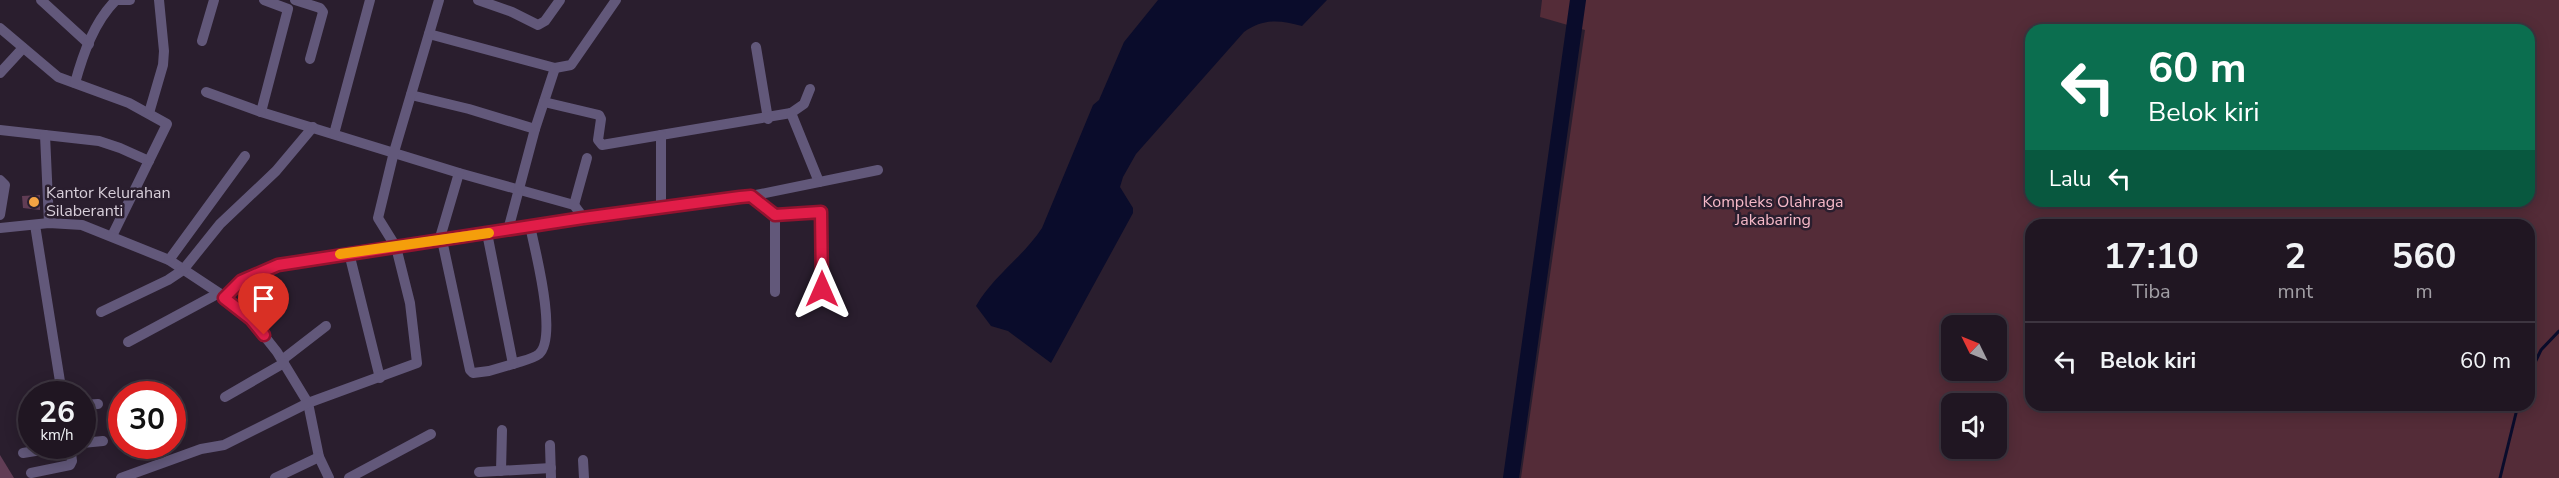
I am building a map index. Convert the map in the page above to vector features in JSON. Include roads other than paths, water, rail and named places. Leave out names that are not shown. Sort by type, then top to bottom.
[{"type":"street","points":[[41,0],[89,44]]},
{"type":"street","points":[[75,83],[101,17],[116,0],[130,0]]},
{"type":"street","points":[[149,113],[165,51],[159,0]]},
{"type":"street","points":[[202,41],[214,0]]},
{"type":"street","points":[[264,0],[320,8],[323,12],[310,59]]},
{"type":"street","points":[[334,134],[370,0]]},
{"type":"street","points":[[121,478],[201,449],[224,445],[308,403],[380,378],[418,361],[410,303],[396,247],[378,218],[394,152],[439,0]]},
{"type":"street","points":[[478,0],[512,12],[538,25],[545,21],[560,0]]},
{"type":"street","points":[[429,34],[555,68],[571,65],[615,0]]},
{"type":"street","points":[[261,111],[292,3]]},
{"type":"street","points":[[0,28],[50,72],[149,113],[167,124],[112,236]]},
{"type":"street","points":[[756,47],[768,119]]},
{"type":"street","points":[[0,72],[23,48]]},
{"type":"street","points":[[508,230],[535,129],[555,68]]},
{"type":"street","points":[[544,102],[599,115],[601,118],[598,140],[602,145],[768,119],[791,113],[804,104],[810,89]]},
{"type":"street","points":[[206,93],[459,173],[574,205],[583,218]]},
{"type":"street","points":[[411,95],[469,109],[535,129]]},
{"type":"street","points":[[791,113],[819,182]]},
{"type":"street","points":[[101,312],[168,280],[183,270],[220,224],[276,171],[314,127]]},
{"type":"street","points":[[0,130],[99,141],[149,161]]},
{"type":"street","points":[[45,135],[49,223]]},
{"type":"street","points":[[661,135],[661,207]]},
{"type":"street","points":[[169,260],[245,156]]},
{"type":"street","points":[[574,205],[587,158]]},
{"type":"street","points":[[128,342],[221,295],[241,281],[278,265],[583,218],[751,196],[878,170]]},
{"type":"street","points":[[459,173],[441,240],[470,370],[473,373],[513,364],[538,355],[542,351],[547,329],[546,307],[530,226]]},
{"type":"street","points":[[0,180],[5,185],[0,215]]},
{"type":"street","points":[[751,196],[775,215],[821,212],[822,289]]},
{"type":"street","points":[[775,215],[775,291]]},
{"type":"street","points":[[0,228],[49,223],[82,225],[169,260],[221,295],[251,319],[283,362],[308,403],[319,457],[329,478]]},
{"type":"street","points":[[35,225],[60,381]]},
{"type":"street","points":[[487,233],[513,364]]},
{"type":"street","points":[[349,253],[380,378]]},
{"type":"street","points":[[225,397],[283,362],[326,326]]},
{"type":"street","points":[[501,471],[502,430]]},
{"type":"street","points":[[348,478],[431,434]]},
{"type":"street","points":[[96,442],[103,441]]},
{"type":"street","points":[[479,472],[551,473],[550,445]]},
{"type":"street","points":[[275,478],[319,457]]},
{"type":"street","points":[[31,473],[70,465],[71,459]]},
{"type":"street","points":[[584,460],[584,478]]},
{"type":"water","points":[[1158,0],[1327,0],[1302,26],[1286,22],[1265,22],[1244,32],[1136,154],[1120,187],[1133,208],[1133,213],[1051,363],[1008,331],[991,326],[976,306],[991,285],[1042,228],[1093,105],[1099,100],[1124,42]]},
{"type":"waterway","points":[[1511,478],[1578,0]]},
{"type":"waterway","points":[[2535,362],[2541,350],[2559,331]]},
{"type":"waterway","points":[[2500,478],[2517,411]]},
{"type":"place","name":"Kantor Kelurahan Silaberanti","points":[[34,202]]},
{"type":"park label","name":"Kompleks Olahraga Jakabaring","points":[[1773,211]]}]
